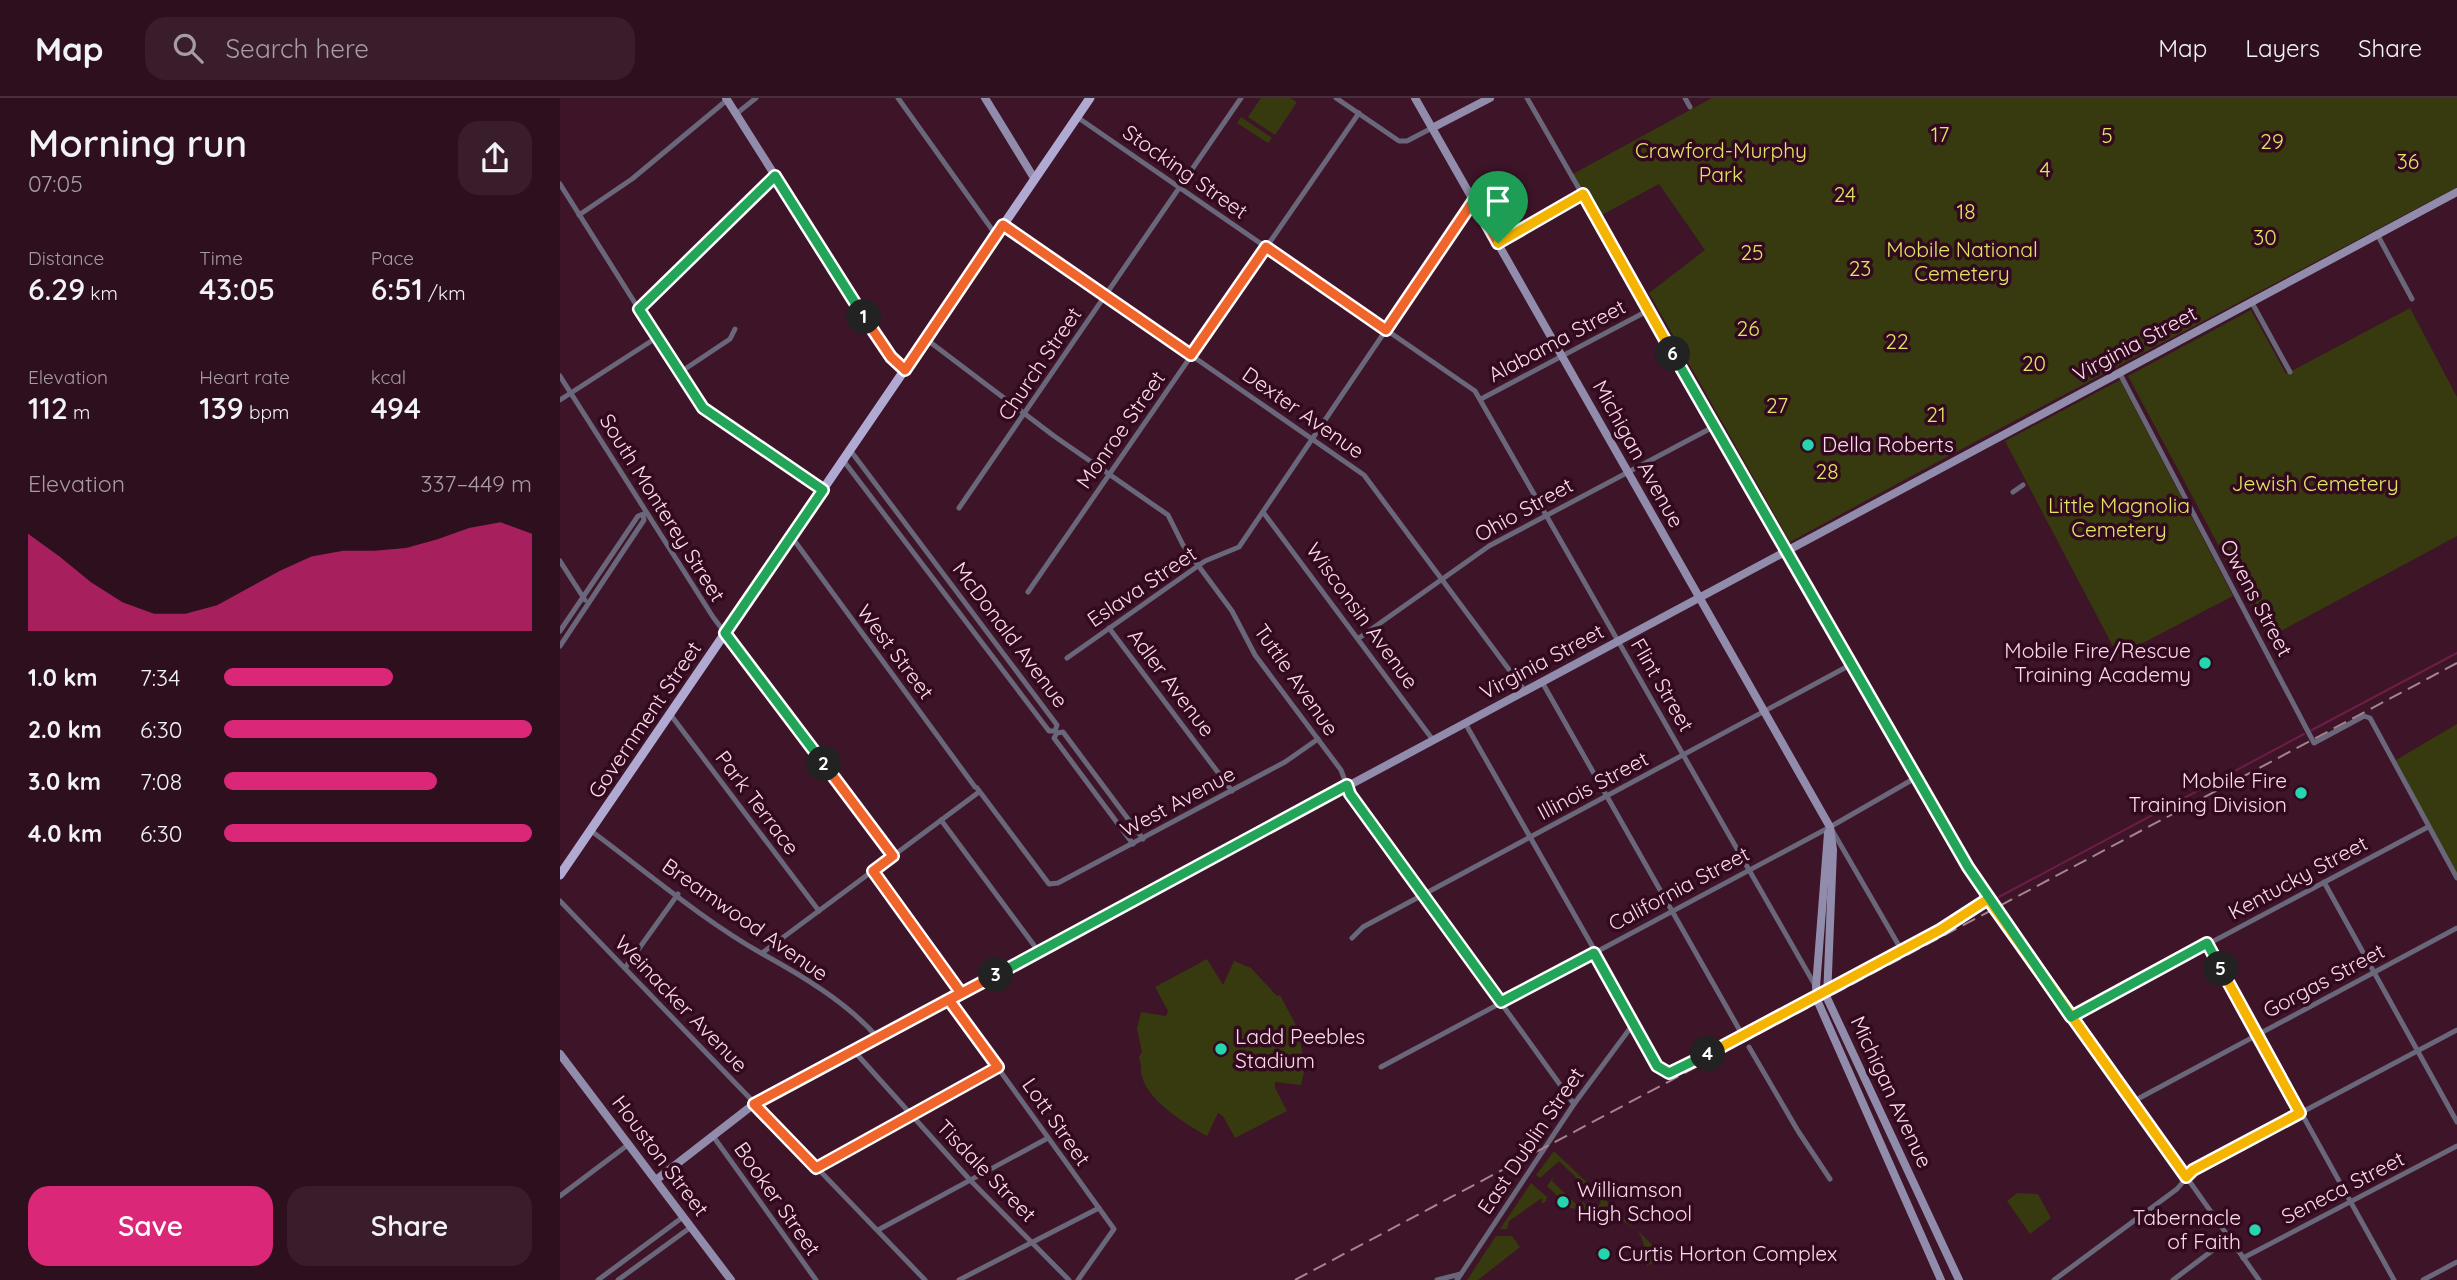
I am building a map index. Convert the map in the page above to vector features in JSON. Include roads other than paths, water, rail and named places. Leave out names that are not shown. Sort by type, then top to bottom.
[{"type":"main road","name":"Government Street","points":[[560,875],[1090,98]]},
{"type":"street","points":[[736,114],[755,98]]},
{"type":"street","points":[[898,98],[996,235]]},
{"type":"street","points":[[985,98],[1034,178]]},
{"type":"street","name":"Church Street","points":[[959,508],[1241,98]]},
{"type":"street","points":[[1336,98],[1399,141],[1407,141],[1489,98]]},
{"type":"street","name":"Michigan Avenue","points":[[1415,98],[1830,827],[1832,864],[1820,992],[1959,1280]]},
{"type":"street","points":[[1527,98],[1988,899],[2259,1280]]},
{"type":"street","points":[[1685,98],[1690,107]]},
{"type":"street","points":[[579,215],[632,179],[727,99],[878,339],[894,361],[905,370]]},
{"type":"street","name":"Monroe Street","points":[[1028,592],[1359,113]]},
{"type":"street","name":"Stocking Street","points":[[1077,117],[1480,398]]},
{"type":"street","points":[[639,309],[775,176]]},
{"type":"street","points":[[560,184],[703,408],[823,490]]},
{"type":"street","name":"Virginia Street","points":[[656,1180],[754,1104],[2457,192]]},
{"type":"street","points":[[1498,243],[1583,194]]},
{"type":"street","name":"Eslava Street","points":[[1067,658],[1198,566],[1239,547],[1474,200]]},
{"type":"street","name":"Dexter Avenue","points":[[1003,225],[1371,481],[1525,691]]},
{"type":"street","points":[[2377,234],[2412,299]]},
{"type":"street","points":[[2251,302],[2290,372]]},
{"type":"street","name":"Alabama Street","points":[[1480,398],[1562,358],[1649,310]]},
{"type":"street","points":[[679,373],[730,339],[735,329]]},
{"type":"street","points":[[560,400],[656,338]]},
{"type":"street","name":"Tuttle Avenue","points":[[926,340],[1024,414],[1168,515],[1198,566],[1232,611],[1255,655],[1318,739],[1350,794],[1574,1104]]},
{"type":"street","name":"Owens Street","points":[[2119,372],[2314,743],[2364,716],[2370,718],[2428,827]]},
{"type":"street","name":"South Monterey Street","points":[[560,376],[645,514],[725,633],[893,856]]},
{"type":"street","name":"Flint Street","points":[[1480,398],[1820,992]]},
{"type":"street","name":"Ohio Street","points":[[1359,638],[1489,546],[1715,426]]},
{"type":"street","name":"McDonald Avenue","points":[[843,460],[1049,731],[1055,731],[1057,725],[850,450]]},
{"type":"street","points":[[2013,492],[2023,485]]},
{"type":"street","name":"Wisconsin Avenue","points":[[1263,512],[1433,740]]},
{"type":"street","points":[[560,631],[638,516],[645,514],[644,520],[560,646]]},
{"type":"street","name":"West Street","points":[[791,536],[1049,884]]},
{"type":"street","points":[[560,561],[589,603]]},
{"type":"street","name":"Adler Avenue","points":[[1110,628],[1232,791]]},
{"type":"street","name":"Illinois Street","points":[[1352,938],[1363,927],[1852,664]]},
{"type":"street","points":[[1542,682],[1743,1036]]},
{"type":"street","name":"Park Terrace","points":[[670,714],[819,911]]},
{"type":"street","points":[[1465,723],[1634,1023],[1662,1070],[1669,1073],[1902,951],[1988,899]]},
{"type":"street","name":"McDonald Avenue","points":[[1133,844],[1055,738],[1057,733],[1063,732],[1143,839]]},
{"type":"street","name":"West Avenue","points":[[1049,884],[1058,884],[1143,839],[1285,762],[1318,739]]},
{"type":"street","name":"California Street","points":[[1381,1067],[1830,827],[1917,777]]},
{"type":"street","points":[[762,953],[941,820],[977,789]]},
{"type":"street","points":[[941,820],[1038,951]]},
{"type":"street","points":[[1830,827],[1902,951]]},
{"type":"street","name":"Michigan Avenue","points":[[1830,827],[1820,992],[1941,1280]]},
{"type":"street","points":[[2428,827],[2457,878]]},
{"type":"street","name":"Kentucky Street","points":[[2071,1017],[2428,827]]},
{"type":"street","name":"Breamwood Avenue","points":[[590,830],[762,953],[789,968],[852,1014],[878,1038]]},
{"type":"street","points":[[1832,864],[1849,860]]},
{"type":"street","points":[[873,871],[961,993]]},
{"type":"street","points":[[2324,882],[2457,1122]]},
{"type":"street","points":[[625,968],[678,894]]},
{"type":"street","name":"Weinacker Avenue","points":[[560,901],[925,1280]]},
{"type":"street","name":"Gorgas Street","points":[[2132,1102],[2457,928]]},
{"type":"street","points":[[2207,943],[2394,1280]]},
{"type":"street","name":"Lott Street","points":[[949,1000],[1114,1228],[1078,1280]]},
{"type":"street","name":"East Dublin Street","points":[[1459,1277],[1574,1104],[1634,1023]]},
{"type":"street","points":[[2054,1280],[2169,1195],[2193,1170],[2457,1030]]},
{"type":"street","points":[[1749,1047],[1797,1131],[1830,1178]]},
{"type":"street","name":"Tisdale Street","points":[[854,1051],[970,1180],[1069,1280]]},
{"type":"street","name":"Houston Street","points":[[560,1054],[731,1280]]},
{"type":"street","points":[[816,1168],[998,1067]]},
{"type":"street","name":"Booker Street","points":[[713,1136],[816,1280]]},
{"type":"street","points":[[878,1230],[1048,1138]]},
{"type":"street","points":[[560,1196],[629,1144]]},
{"type":"street","name":"Seneca Street","points":[[2243,1258],[2457,1146]]},
{"type":"street","points":[[959,1280],[1099,1208]]},
{"type":"street","points":[[598,1280],[684,1217]]},
{"type":"street","points":[[618,1280],[691,1227]]},
{"type":"street","points":[[2173,1280],[2228,1238]]},
{"type":"street","points":[[2424,1280],[2457,1262]]},
{"type":"street","points":[[1437,1280],[1459,1277]]},
{"type":"waterway","points":[[2312,730],[2457,653]]},
{"type":"waterway","points":[[1997,898],[2304,734]]},
{"type":"railway","points":[[1295,1280],[2457,663]]},
{"type":"place","name":"Della Roberts","points":[[1808,445]]},
{"type":"place","name":"Mobile Fire/Rescue Training Academy","points":[[2205,663]]},
{"type":"place","name":"Mobile Fire Training Division","points":[[2301,793]]},
{"type":"place","name":"Ladd Peebles Stadium","points":[[1221,1049]]},
{"type":"place","name":"Williamson High School","points":[[1563,1202]]},
{"type":"place","name":"Tabernacle of Faith","points":[[2255,1230]]},
{"type":"place","name":"Curtis Horton Complex","points":[[1604,1254]]},
{"type":"park label","name":"17","points":[[1940,135]]},
{"type":"park label","name":"5","points":[[2107,136]]},
{"type":"park label","name":"29","points":[[2272,142]]},
{"type":"park label","name":"36","points":[[2408,162]]},
{"type":"park label","name":"Crawford-Murphy Park","points":[[1721,163]]},
{"type":"park label","name":"4","points":[[2045,170]]},
{"type":"park label","name":"24","points":[[1845,195]]},
{"type":"park label","name":"18","points":[[1966,212]]},
{"type":"park label","name":"30","points":[[2265,238]]},
{"type":"park label","name":"25","points":[[1752,253]]},
{"type":"park label","name":"Mobile National Cemetery","points":[[1962,262]]},
{"type":"park label","name":"23","points":[[1860,269]]},
{"type":"park label","name":"26","points":[[1748,329]]},
{"type":"park label","name":"22","points":[[1897,342]]},
{"type":"park label","name":"20","points":[[2034,364]]},
{"type":"park label","name":"27","points":[[1777,406]]},
{"type":"park label","name":"21","points":[[1936,415]]},
{"type":"park label","name":"28","points":[[1827,472]]},
{"type":"park label","name":"Jewish Cemetery","points":[[2315,484]]},
{"type":"park label","name":"Little Magnolia Cemetery","points":[[2119,518]]}]
